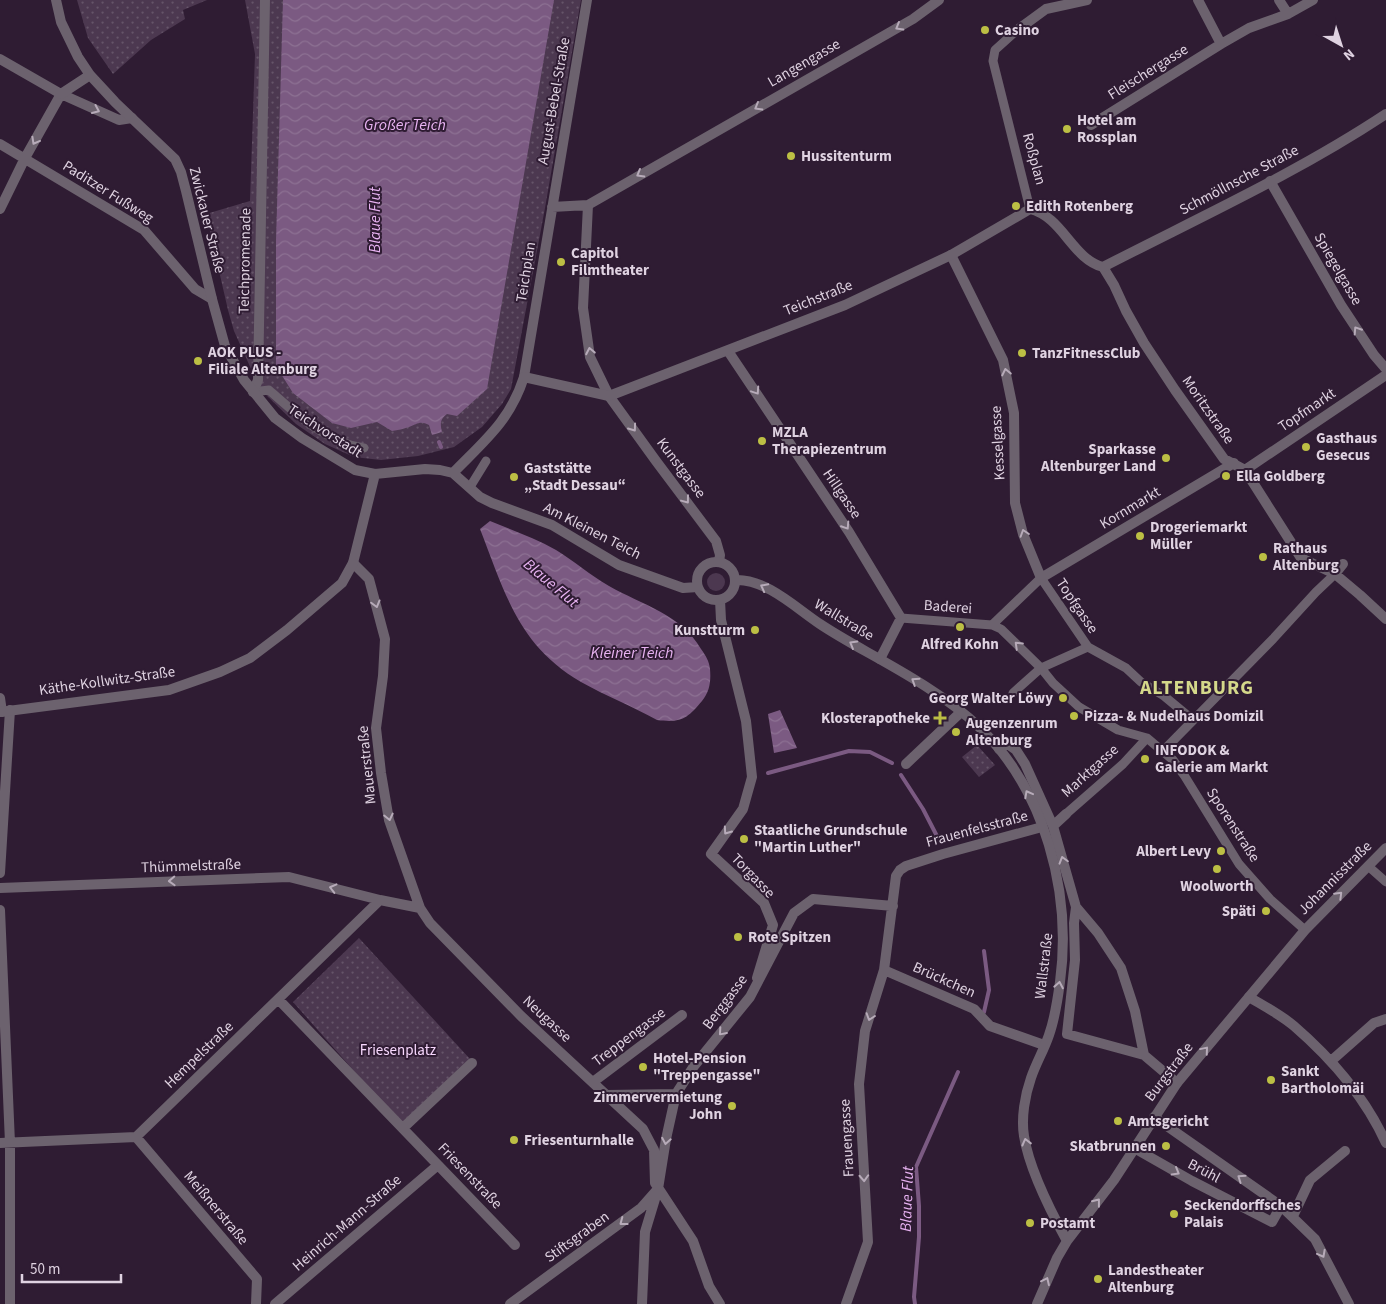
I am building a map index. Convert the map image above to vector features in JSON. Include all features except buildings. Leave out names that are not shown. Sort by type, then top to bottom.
[{"type":"street","name":"Zwickauer Straße","points":[[56,0],[61,22],[78,58],[90,75],[170,153],[181,172],[225,346],[237,369],[253,392]]},
{"type":"street","name":"Teichpromenade","points":[[253,392],[258,380],[265,0]]},
{"type":"street","name":"August-Bebel-Straße","points":[[552,208],[587,0]]},
{"type":"street","name":"Langengasse","points":[[588,204],[913,18],[939,0]]},
{"type":"street","points":[[1016,31],[1046,9],[1087,0]]},
{"type":"street","points":[[1198,0],[1221,44]]},
{"type":"street","points":[[1279,0],[1288,14]]},
{"type":"street","name":"Fleischergasse","points":[[1091,125],[1249,28],[1288,14],[1313,0]]},
{"type":"street","name":"Roßplan","points":[[1016,31],[996,50],[993,61],[1030,209],[1040,211],[1050,218],[1092,264],[1103,267]]},
{"type":"street","points":[[0,59],[62,94],[119,120],[132,118]]},
{"type":"street","points":[[0,209],[25,158],[62,94],[90,75]]},
{"type":"street","name":"Schmöllnsche Straße","points":[[1103,267],[1270,181],[1357,133],[1386,114]]},
{"type":"street","name":"Paditzer Fußweg","points":[[0,144],[144,230],[195,289],[212,299]]},
{"type":"street","name":"Spiegelgasse","points":[[1270,181],[1341,306],[1374,355],[1386,369]]},
{"type":"street","points":[[552,208],[588,204],[583,308],[590,357],[609,396]]},
{"type":"street","name":"Teichplan","points":[[524,377],[552,208]]},
{"type":"street","name":"Teichstraße","points":[[609,396],[845,305],[951,255],[1030,209]]},
{"type":"street","name":"Kesselgasse","points":[[951,255],[1003,360],[1014,413],[1015,503],[1024,534],[1042,578]]},
{"type":"street","name":"Moritzstraße","points":[[1103,267],[1144,343],[1224,459],[1245,470],[1301,558],[1335,574]]},
{"type":"street","name":"Hillgasse","points":[[728,350],[849,532],[901,618]]},
{"type":"street","name":"Topfmarkt","points":[[1245,470],[1386,375]]},
{"type":"street","points":[[453,473],[500,426],[513,406],[524,377],[609,396]]},
{"type":"street","points":[[253,392],[268,390],[294,413],[335,439],[349,446],[364,448]]},
{"type":"street","name":"Teichvorstadt","points":[[253,392],[275,418],[302,438],[355,470],[375,474],[425,469],[453,473]]},
{"type":"street","name":"Kunstgasse","points":[[609,396],[716,541],[720,555],[719,562]]},
{"type":"street","points":[[470,487],[486,461]]},
{"type":"street","name":"Kornmarkt","points":[[1042,578],[1234,463]]},
{"type":"street","name":"Am Kleinen Teich","points":[[453,473],[480,497],[552,525],[619,565],[684,588],[698,587],[700,592],[709,599],[720,600]]},
{"type":"street","name":"Käthe-Kollwitz-Straße","points":[[4,711],[169,690],[220,672],[250,658],[303,617],[342,582],[353,563],[375,474]]},
{"type":"street","points":[[698,587],[697,581],[701,570],[710,564],[719,562],[730,568],[736,580],[733,590],[730,595],[720,600]]},
{"type":"street","name":"Mauerstraße","points":[[353,563],[369,579],[384,639],[384,676],[376,728],[381,773],[389,820],[420,908]]},
{"type":"street","points":[[1163,751],[1273,639],[1343,564]]},
{"type":"street","points":[[1335,574],[1360,594],[1386,619]]},
{"type":"street","name":"Baderei","points":[[992,625],[1042,578]]},
{"type":"street","name":"Topfgasse","points":[[1042,578],[1088,647],[1126,668],[1141,682],[1164,696],[1193,720]]},
{"type":"street","name":"Wallstraße","points":[[736,580],[761,584],[826,629],[880,659],[961,712],[980,727],[999,749],[1017,773],[1048,826],[1064,926],[1060,982],[1049,1035],[1030,1080],[1024,1114],[1024,1136],[1033,1170],[1067,1241]]},
{"type":"street","name":"Torgasse","points":[[720,600],[721,620],[746,721],[752,777],[742,809],[711,854],[764,904],[773,925],[752,994]]},
{"type":"street","points":[[880,659],[901,618]]},
{"type":"street","name":"Baderei","points":[[901,618],[992,625],[1001,629],[1079,707],[1118,730],[1147,738]]},
{"type":"street","points":[[1013,693],[1041,668],[1088,647]]},
{"type":"street","points":[[0,698],[4,711],[10,720],[0,873]]},
{"type":"street","points":[[906,764],[961,712]]},
{"type":"street","name":"Sporenstraße","points":[[1147,738],[1173,760],[1184,775],[1239,864],[1270,899],[1305,930]]},
{"type":"street","name":"Marktgasse","points":[[1048,826],[1066,814],[1123,764],[1147,738]]},
{"type":"street","points":[[999,749],[1006,743],[1016,750],[1024,764],[1076,907],[1098,933],[1121,968],[1135,1011],[1144,1055]]},
{"type":"street","name":"Frauenfelsstraße","points":[[893,906],[896,876],[906,866],[943,854],[1048,826]]},
{"type":"street","name":"Johannisstraße","points":[[1305,930],[1386,848]]},
{"type":"street","points":[[1368,866],[1386,882]]},
{"type":"street","name":"Thümmelstraße","points":[[0,888],[289,877],[380,900]]},
{"type":"street","points":[[380,900],[420,908]]},
{"type":"street","name":"Hempelstraße","points":[[136,1137],[380,900]]},
{"type":"street","name":"Berggasse","points":[[642,1304],[645,1232],[658,1189],[676,1094],[694,1066],[752,994],[794,913],[803,905],[813,900],[893,906]]},
{"type":"street","points":[[884,970],[893,906]]},
{"type":"street","points":[[1076,907],[1074,923],[1075,960],[1066,1034],[1144,1055],[1177,1083]]},
{"type":"street","name":"Neugasse","points":[[420,908],[430,923],[521,1016],[643,1129],[654,1150],[655,1183],[658,1189]]},
{"type":"street","points":[[0,910],[10,1304]]},
{"type":"street","name":"Burgstraße","points":[[1037,1304],[1057,1258],[1067,1241],[1114,1180],[1177,1083],[1305,930]]},
{"type":"street","name":"Brückchen","points":[[884,970],[974,1009],[990,1026],[1044,1045]]},
{"type":"street","name":"Frauengasse","points":[[846,1304],[868,1242],[859,1084],[865,1031],[884,970]]},
{"type":"street","points":[[1249,997],[1293,1025],[1331,1060],[1359,1098],[1386,1143]]},
{"type":"street","name":"Friesenstraße","points":[[278,999],[515,1245]]},
{"type":"street","name":"Treppengasse","points":[[593,1082],[682,1015]]},
{"type":"street","points":[[1331,1060],[1374,1023],[1386,1019]]},
{"type":"street","points":[[403,1128],[472,1063]]},
{"type":"street","points":[[607,1095],[676,1094]]},
{"type":"street","name":"Brühl","points":[[1154,1117],[1293,1216],[1314,1239],[1349,1304]]},
{"type":"street","points":[[5,1143],[136,1137]]},
{"type":"street","name":"Meißnerstraße","points":[[136,1137],[257,1279],[256,1304]]},
{"type":"street","name":"Brühl","points":[[1134,1148],[1192,1181],[1272,1222],[1281,1206]]},
{"type":"street","points":[[1293,1216],[1310,1180],[1345,1151]]},
{"type":"street","name":"Heinrich-Mann-Straße","points":[[275,1304],[438,1165]]},
{"type":"street","points":[[658,1189],[694,1241],[709,1286],[720,1304]]},
{"type":"street","name":"Stiftsgraben","points":[[510,1304],[641,1208],[658,1189]]},
{"type":"green space","points":[[77,0],[207,0],[183,10],[185,19],[151,40],[113,74],[88,38]]},
{"type":"green space","name":"Großer Teich","points":[[245,0],[581,0],[511,389],[502,404],[482,427],[454,447],[418,456],[381,460],[354,457],[325,444],[296,424],[260,389],[234,331],[206,214],[250,201],[255,54]]},
{"type":"green space","points":[[716,573],[722,576],[725,582],[722,588],[716,591],[710,588],[707,582],[710,576]]},
{"type":"green space","points":[[977,745],[995,765],[979,777],[962,757]]},
{"type":"green space","name":"Friesenplatz","points":[[359,938],[470,1059],[402,1125],[293,1002]]},
{"type":"water","name":"Großer Teich","points":[[283,0],[554,0],[487,389],[457,416],[447,414],[441,422],[442,432],[432,435],[429,425],[423,423],[392,431],[377,422],[351,428],[332,423],[293,393],[276,366],[276,241]]},
{"type":"water","name":"Kleiner Teich","points":[[490,521],[556,550],[609,586],[660,611],[683,627],[693,637],[710,666],[708,690],[697,707],[687,716],[678,720],[657,720],[581,682],[542,651],[516,616],[497,575],[480,529]]},
{"type":"water","points":[[780,710],[797,748],[774,753],[768,714]]},
{"type":"waterway","name":"Blaue Flut","points":[[439,442],[441,447]]},
{"type":"waterway","name":"Blaue Flut","points":[[768,773],[849,751],[870,752],[892,763]]},
{"type":"waterway","name":"Blaue Flut","points":[[901,775],[923,809],[940,842]]},
{"type":"waterway","name":"Blaue Flut","points":[[984,951],[989,990],[984,1012]]},
{"type":"waterway","name":"Blaue Flut","points":[[915,1304],[919,1237],[916,1167],[958,1072]]},
{"type":"place","name":"Casino","points":[[985,30]]},
{"type":"place","name":"Hotel am Rossplan","points":[[1067,129]]},
{"type":"place","name":"Hussitenturm","points":[[791,156]]},
{"type":"place","name":"Edith Rotenberg","points":[[1016,206]]},
{"type":"place","name":"Capitol Filmtheater","points":[[561,262]]},
{"type":"place","name":"TanzFitnessClub","points":[[1022,353]]},
{"type":"place","name":"AOK PLUS - Filiale Altenburg","points":[[198,361]]},
{"type":"place","name":"MZLA Therapiezentrum","points":[[762,441]]},
{"type":"place","name":"Gasthaus Gesecus","points":[[1306,447]]},
{"type":"place","name":"Sparkasse Altenburger Land","points":[[1166,458]]},
{"type":"place","name":"Ella Goldberg","points":[[1226,476]]},
{"type":"place","name":"Gaststätte „Stadt Dessau“","points":[[514,477]]},
{"type":"place","name":"Drogeriemarkt Müller","points":[[1140,536]]},
{"type":"place","name":"Rathaus Altenburg","points":[[1263,557]]},
{"type":"place","name":"Alfred Kohn","points":[[960,627]]},
{"type":"place","name":"Kunstturm","points":[[755,630]]},
{"type":"place","name":"Georg Walter Löwy","points":[[1063,698]]},
{"type":"place","name":"Pizza- & Nudelhaus Domizil","points":[[1074,716]]},
{"type":"place","name":"Klosterapotheke","points":[[940,718]]},
{"type":"place","name":"Augenzenrum Altenburg","points":[[956,732]]},
{"type":"place","name":"INFODOK & Galerie am Markt","points":[[1145,759]]},
{"type":"place","name":"Staatliche Grundschule \"Martin Luther\"","points":[[744,839]]},
{"type":"place","name":"Albert Levy","points":[[1221,851]]},
{"type":"place","name":"Woolworth","points":[[1217,869]]},
{"type":"place","name":"Späti","points":[[1266,911]]},
{"type":"place","name":"Rote Spitzen","points":[[738,937]]},
{"type":"place","name":"Hotel-Pension \"Treppengasse\"","points":[[643,1067]]},
{"type":"place","name":"Sankt Bartholomäi","points":[[1271,1080]]},
{"type":"place","name":"Zimmervermietung John","points":[[732,1106]]},
{"type":"place","name":"Amtsgericht","points":[[1118,1121]]},
{"type":"place","name":"Friesenturnhalle","points":[[514,1140]]},
{"type":"place","name":"Skatbrunnen","points":[[1166,1146]]},
{"type":"place","name":"Seckendorffsches Palais","points":[[1174,1214]]},
{"type":"place","name":"Postamt","points":[[1030,1223]]},
{"type":"place","name":"Landestheater Altenburg","points":[[1098,1279]]},
{"type":"district","name":"ALTENBURG","points":[[1197,688]]}]
